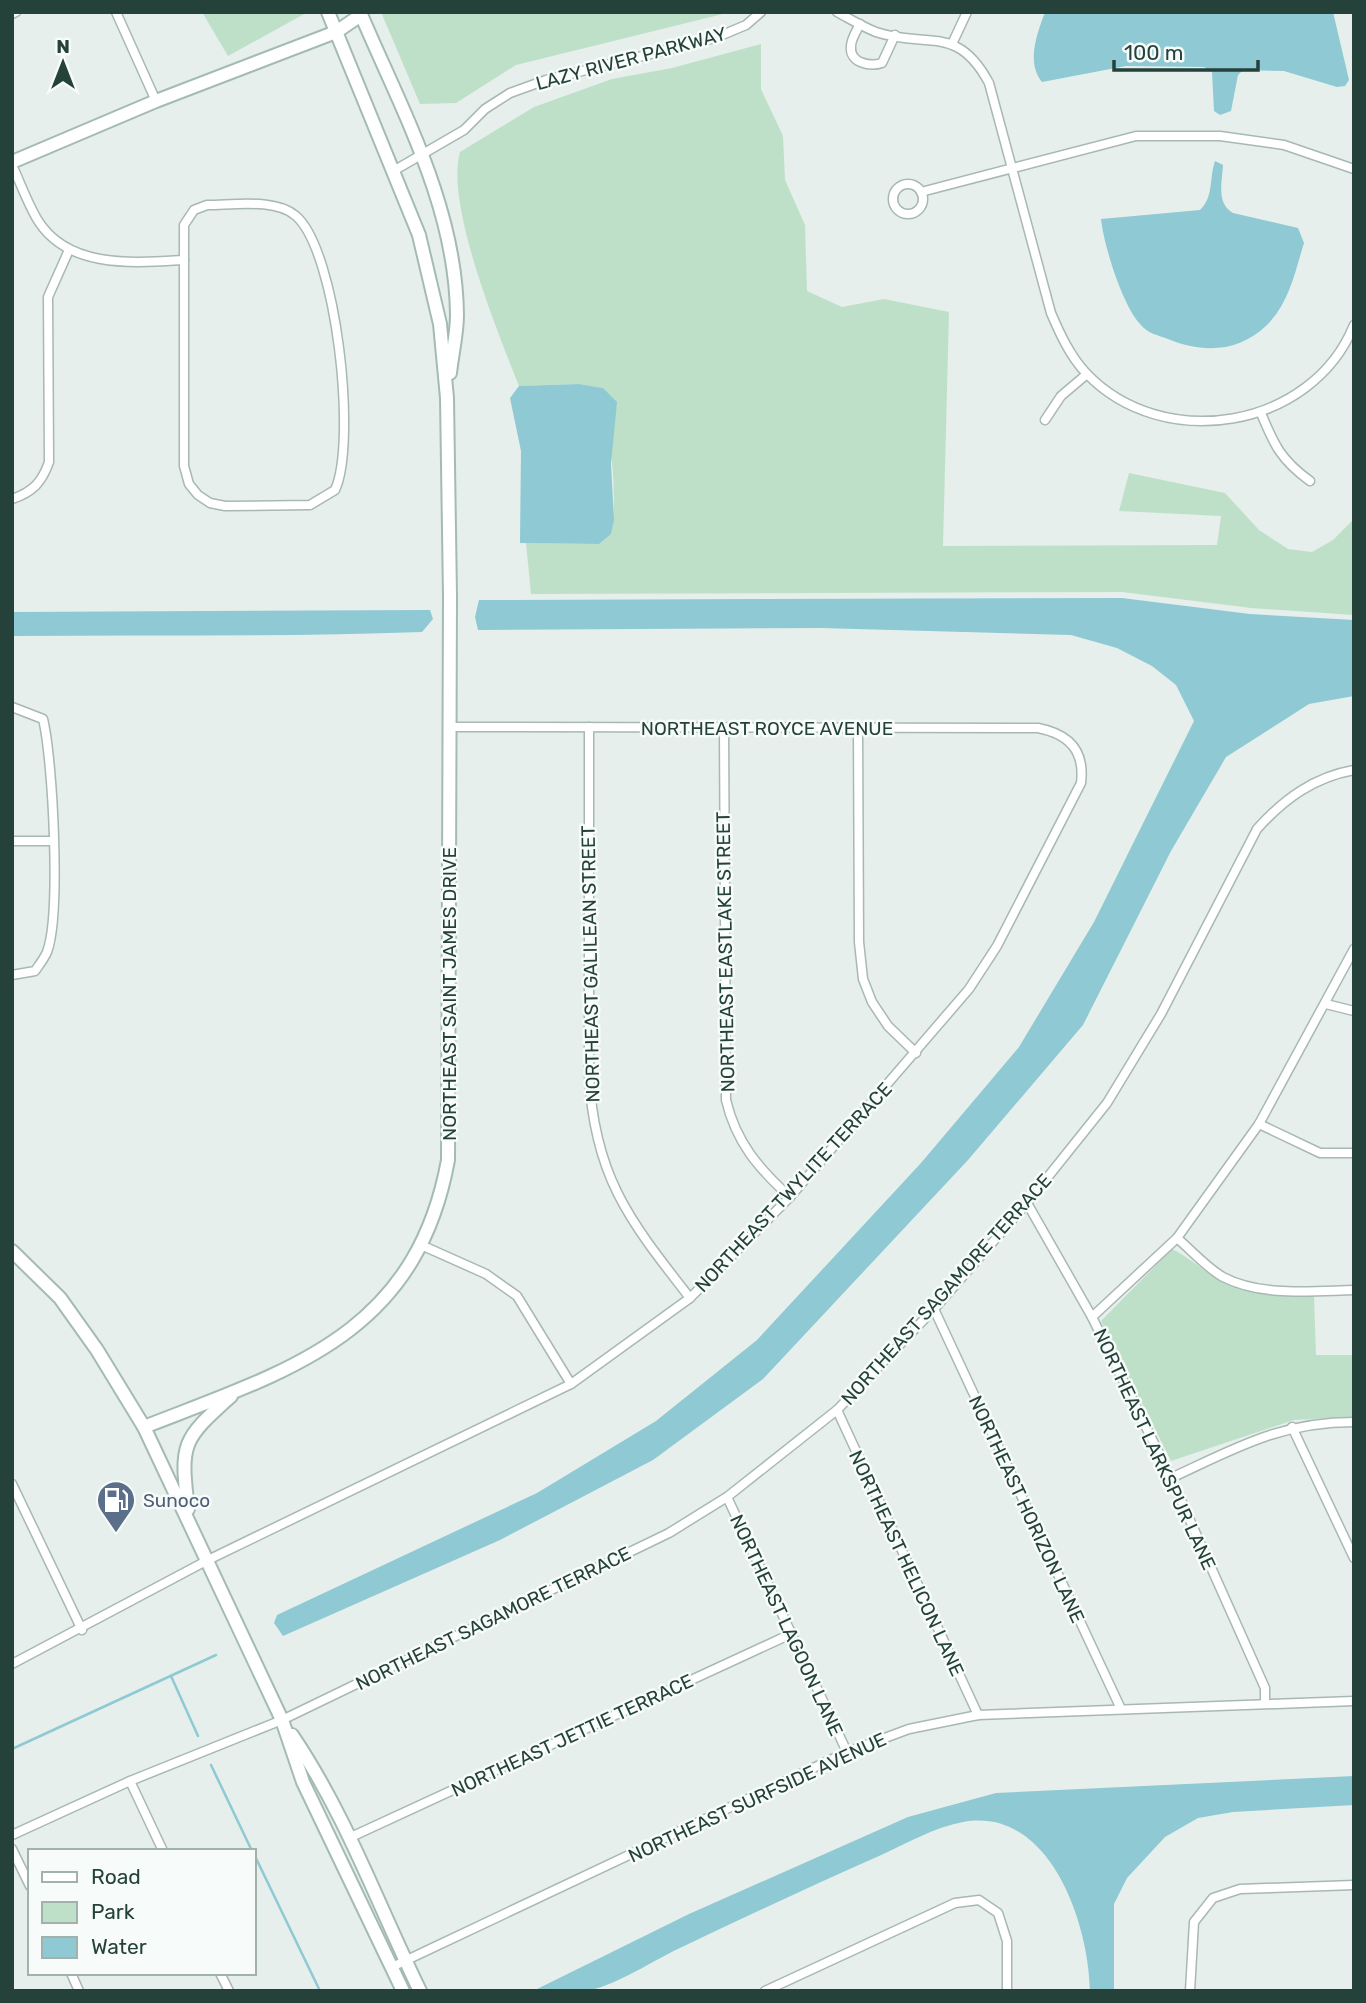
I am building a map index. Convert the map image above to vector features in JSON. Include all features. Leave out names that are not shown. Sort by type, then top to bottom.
[{"type":"main road","name":"NORTHEAST SAINT JAMES DRIVE","points":[[144,1427],[237,1390],[317,1353],[348,1332],[388,1296],[421,1245],[442,1191],[447,1160],[450,727],[447,398],[440,324],[419,235],[395,170],[328,12]]},
{"type":"main road","points":[[12,163],[156,101],[336,32],[361,14]]},
{"type":"main road","name":"NORTHEAST SAINT JAMES DRIVE","points":[[361,14],[422,153],[445,222],[457,315],[447,398]]},
{"type":"main road","points":[[12,1251],[60,1298],[97,1350],[144,1427],[282,1720],[303,1782],[403,1991]]},
{"type":"main road","points":[[189,1520],[183,1467],[184,1448],[192,1432],[237,1390]]},
{"type":"main road","points":[[282,1720],[319,1775],[421,1991]]},
{"type":"street","points":[[116,12],[156,101]]},
{"type":"street","name":"LAZY RIVER PARKWAY","points":[[395,170],[464,130],[485,109],[510,93],[546,80],[715,38],[746,24],[761,12]]},
{"type":"street","points":[[837,12],[877,32],[936,39],[952,44],[968,54],[989,83],[1051,313],[1065,344],[1087,374],[1123,400],[1151,413],[1203,423],[1261,413],[1312,383],[1335,357],[1354,324]]},
{"type":"street","points":[[952,44],[967,12]]},
{"type":"street","points":[[860,24],[850,50],[856,60],[868,65],[878,65],[885,60],[895,36]]},
{"type":"street","points":[[921,192],[1136,135],[1220,135],[1284,145],[1354,169]]},
{"type":"street","points":[[12,163],[37,218],[48,234],[69,250],[88,258],[184,260]]},
{"type":"street","points":[[207,205],[270,206],[286,210],[297,216],[310,236],[334,302],[341,360],[342,464],[335,490],[326,498],[310,505],[225,506],[210,503],[189,484],[184,466],[184,260],[184,225],[194,210],[207,205]]},
{"type":"street","points":[[12,499],[34,489],[44,476],[49,462],[48,297],[69,250]]},
{"type":"street","points":[[1045,420],[1060,396],[1087,374]]},
{"type":"street","points":[[1261,413],[1277,451],[1289,466],[1310,481]]},
{"type":"street","points":[[12,707],[43,719],[48,740],[53,841],[52,928],[47,953],[35,971],[12,975]]},
{"type":"street","name":"NORTHEAST ROYCE AVENUE","points":[[450,727],[1038,728],[1056,732],[1077,750]]},
{"type":"street","name":"NORTHEAST GALILEAN STREET","points":[[589,727],[589,1074],[593,1128],[619,1201],[637,1231],[690,1298]]},
{"type":"street","name":"NORTHEAST EASTLAKE STREET","points":[[724,727],[726,1100],[741,1143],[758,1168],[790,1197]]},
{"type":"street","points":[[858,728],[859,942],[863,979],[872,1002],[888,1026],[916,1054]]},
{"type":"street","name":"NORTHEAST TWYLITE TERRACE","points":[[12,1664],[82,1630],[208,1560],[480,1431],[570,1384],[690,1298],[790,1197],[916,1054],[968,989],[998,946],[1081,783],[1082,772],[1077,750]]},
{"type":"street","name":"NORTHEAST SAGAMORE TERRACE","points":[[12,1835],[130,1781],[282,1720],[669,1533],[727,1497],[837,1410],[934,1309],[1027,1203],[1107,1103],[1161,1014],[1257,829],[1279,804],[1307,785],[1354,770]]},
{"type":"street","points":[[12,841],[53,841]]},
{"type":"street","points":[[1092,1317],[1177,1238],[1259,1124],[1354,949]]},
{"type":"street","points":[[1326,1004],[1354,1011]]},
{"type":"street","points":[[1259,1124],[1320,1153],[1354,1153]]},
{"type":"street","name":"NORTHEAST LARKSPUR LANE","points":[[1027,1203],[1092,1317],[1171,1478],[1265,1688],[1265,1703]]},
{"type":"street","points":[[1177,1238],[1222,1276],[1243,1284],[1286,1291],[1354,1290]]},
{"type":"street","points":[[421,1245],[486,1274],[517,1296],[570,1384]]},
{"type":"street","name":"NORTHEAST HORIZON LANE","points":[[934,1309],[1121,1709]]},
{"type":"street","name":"NORTHEAST HELICON LANE","points":[[837,1410],[978,1714]]},
{"type":"street","points":[[1171,1478],[1269,1433],[1292,1427],[1354,1422]]},
{"type":"street","points":[[1292,1427],[1354,1558]]},
{"type":"street","points":[[12,1484],[82,1630]]},
{"type":"street","name":"NORTHEAST LAGOON LANE","points":[[727,1497],[793,1633],[846,1752]]},
{"type":"street","points":[[12,1513],[23,1508]]},
{"type":"street","name":"NORTHEAST JETTIE TERRACE","points":[[351,1838],[793,1633]]},
{"type":"street","name":"NORTHEAST SURFSIDE AVENUE","points":[[392,1967],[846,1752],[909,1729],[978,1714],[1354,1701]]},
{"type":"street","points":[[130,1781],[162,1849]]},
{"type":"street","points":[[12,1849],[28,1882]]},
{"type":"street","points":[[1190,1991],[1194,1922],[1213,1898],[1240,1889],[1354,1885]]},
{"type":"street","points":[[765,1991],[955,1903],[979,1900],[998,1913],[1007,1941],[1007,1991]]},
{"type":"street","points":[[72,1975],[79,1991]]},
{"type":"street","points":[[221,1975],[229,1991]]},
{"type":"green space","points":[[202,12],[305,12],[306,13],[228,56]]},
{"type":"green space","points":[[381,12],[731,12],[516,65],[456,103],[420,104]]},
{"type":"green space","points":[[761,44],[761,89],[783,136],[785,180],[805,225],[807,291],[842,307],[884,299],[949,312],[943,546],[1217,545],[1221,516],[1119,511],[1129,473],[1225,493],[1259,530],[1288,549],[1312,552],[1333,540],[1354,519],[1354,615],[1251,608],[1122,592],[531,594],[526,543],[599,544],[611,534],[614,498],[603,388],[579,384],[519,386],[487,302],[467,235],[457,175],[460,152],[534,107],[612,79],[672,68]]},
{"type":"green space","points":[[1172,1249],[1237,1289],[1270,1295],[1314,1296],[1316,1355],[1354,1355],[1354,1417],[1294,1420],[1171,1461],[1101,1321]]},
{"type":"water","points":[[1045,12],[1333,12],[1349,80],[1345,86],[1337,87],[1284,71],[1243,70],[1238,75],[1231,111],[1220,115],[1214,111],[1212,72],[1204,67],[1126,66],[1042,82],[1035,66],[1034,48]]},
{"type":"water","points":[[1215,161],[1223,165],[1221,192],[1228,209],[1233,213],[1298,228],[1304,243],[1286,297],[1267,325],[1244,341],[1232,345],[1219,348],[1194,347],[1146,330],[1133,315],[1115,274],[1101,219],[1200,210],[1209,193]]},
{"type":"water","points":[[579,384],[603,388],[617,402],[611,464],[614,520],[611,534],[599,544],[520,543],[521,451],[510,398],[519,386]]},
{"type":"water","points":[[1122,598],[1250,614],[1354,620],[1354,696],[1309,704],[1226,757],[1171,851],[1083,1025],[968,1160],[763,1379],[653,1460],[500,1540],[283,1636],[274,1623],[277,1615],[537,1493],[656,1421],[757,1340],[921,1163],[1019,1047],[1094,922],[1194,721],[1176,685],[1152,666],[1117,648],[1071,635],[821,628],[478,630],[475,617],[479,600]]},
{"type":"water","points":[[430,610],[433,619],[422,632],[12,636],[12,612]]},
{"type":"water","points":[[1354,1776],[1354,1805],[1233,1812],[1198,1818],[1165,1837],[1127,1878],[1114,1904],[1114,1991],[1090,1991],[1082,1934],[1072,1904],[1059,1875],[1041,1851],[1019,1832],[993,1822],[963,1822],[931,1832],[671,1952],[602,1987],[577,1992],[533,1991],[689,1914],[908,1817],[996,1793]]},
{"type":"waterway","points":[[12,1749],[216,1655]]},
{"type":"waterway","points":[[171,1676],[198,1736]]},
{"type":"waterway","points":[[211,1765],[251,1849]]},
{"type":"waterway","points":[[256,1858],[320,1991]]},
{"type":"place","name":"Sunoco","points":[[116,1534]]}]
